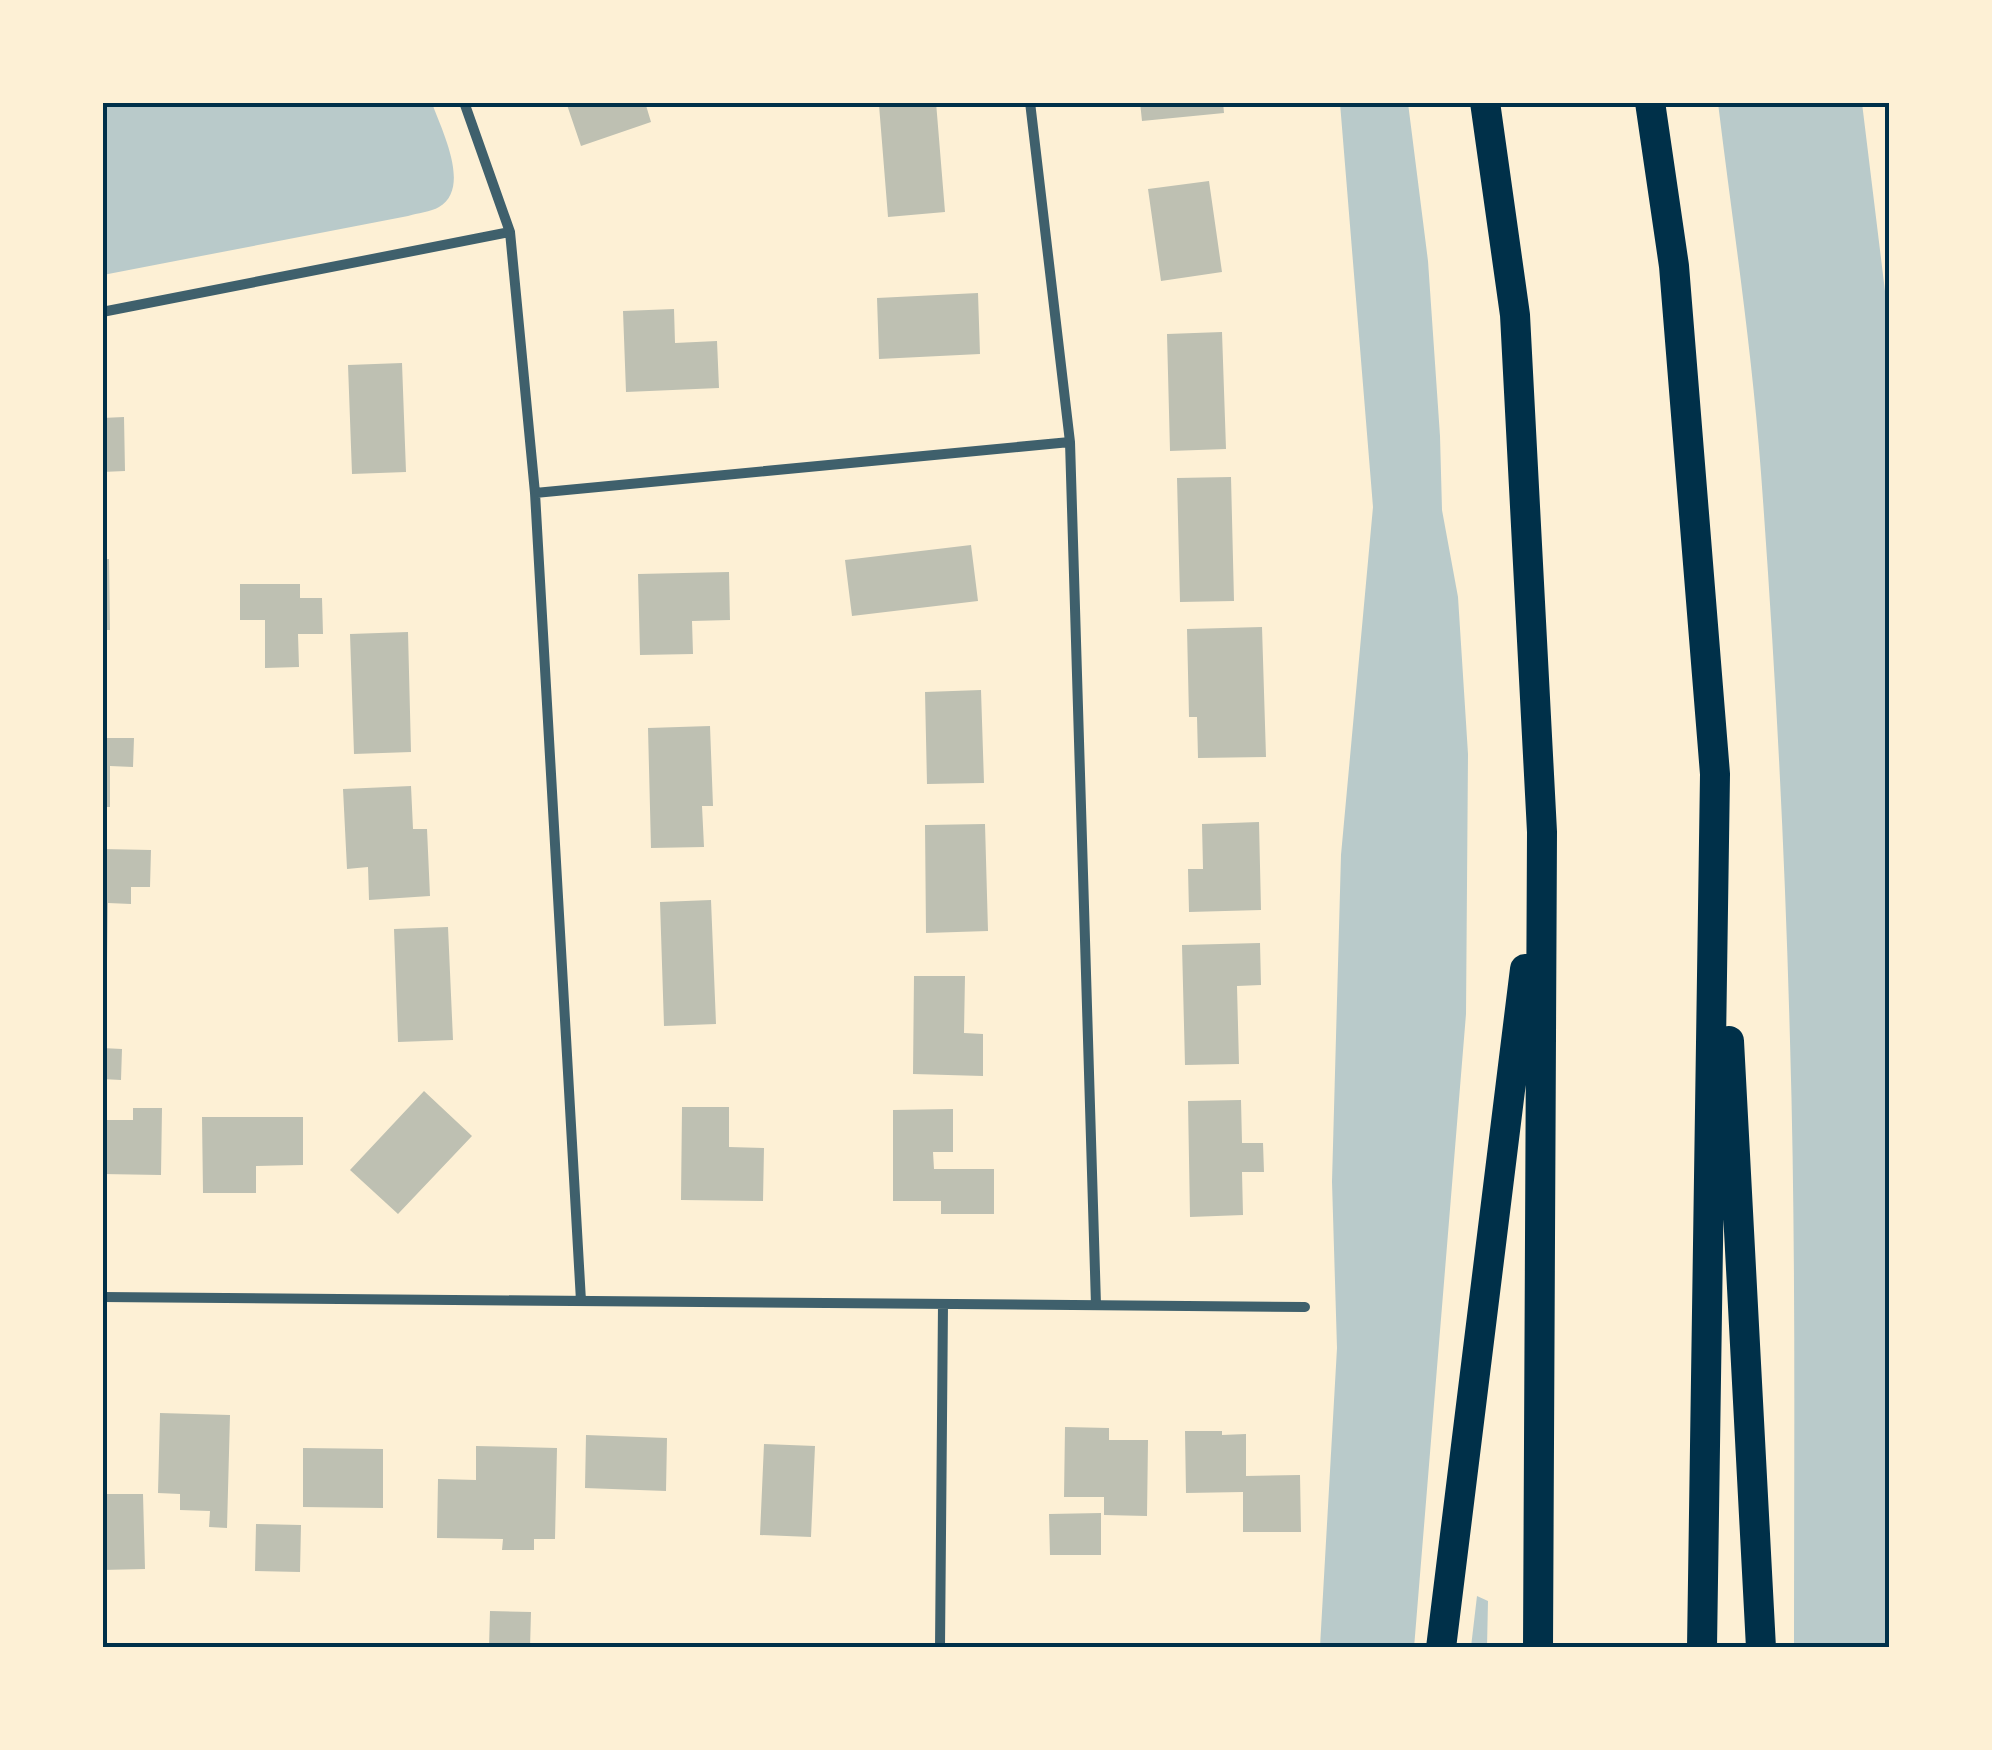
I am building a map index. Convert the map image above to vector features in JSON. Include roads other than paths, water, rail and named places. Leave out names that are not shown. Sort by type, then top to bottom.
[{"type":"highway","points":[[1485,102],[1515,316],[1542,832],[1538,1648]]},
{"type":"highway","points":[[1650,102],[1674,266],[1715,774],[1761,1648]]},
{"type":"highway","points":[[1702,1648],[1715,774]]},
{"type":"highway","points":[[1441,1648],[1542,832]]},
{"type":"street","points":[[464,102],[510,232],[536,493],[582,1301]]},
{"type":"street","points":[[1030,102],[1070,442],[1096,1305]]},
{"type":"street","points":[[102,312],[510,232]]},
{"type":"street","points":[[536,493],[1070,442]]},
{"type":"street","points":[[102,1297],[1304,1307]]},
{"type":"street","points":[[940,1648],[943,1304]]}]
